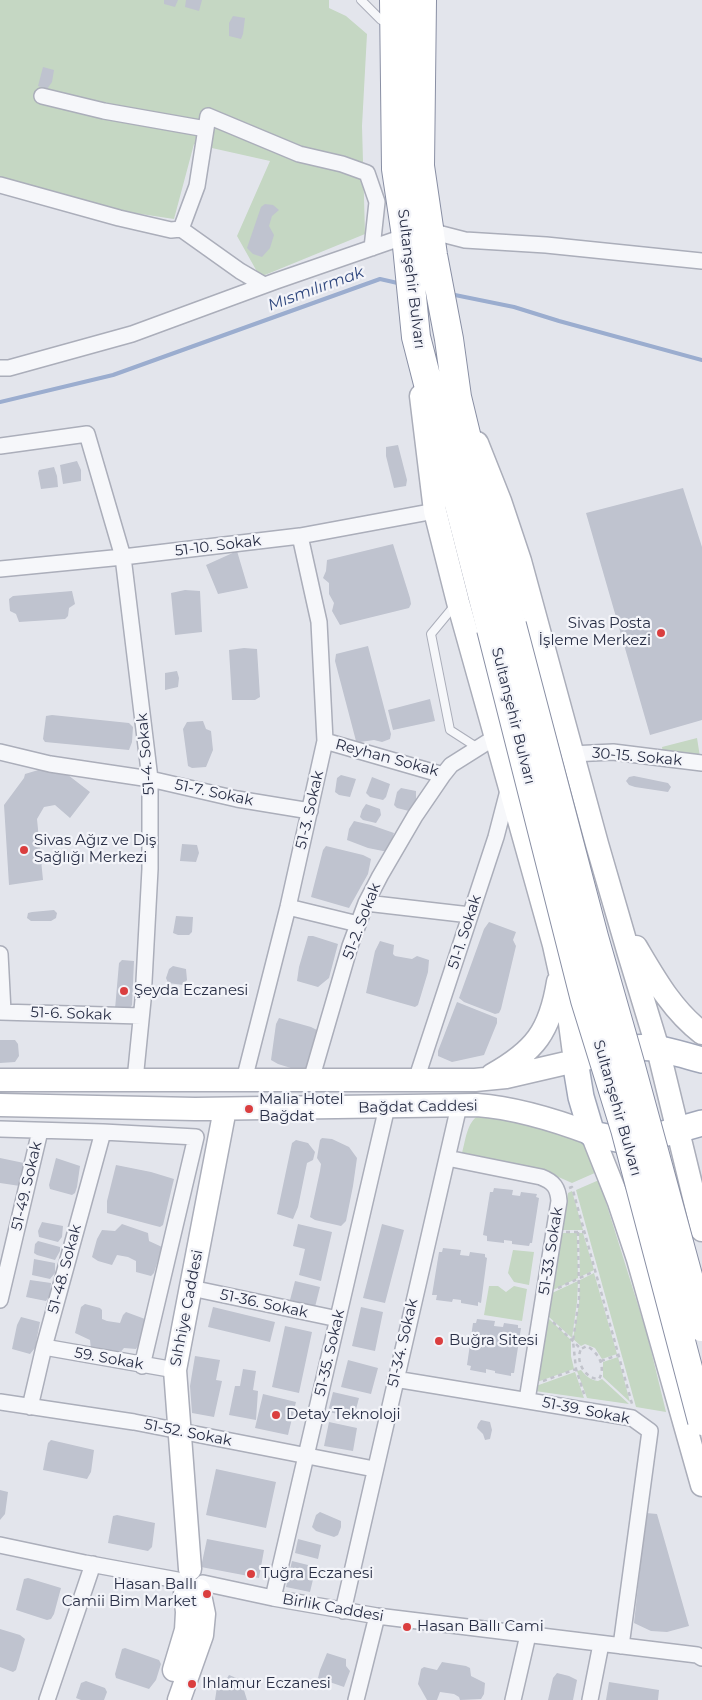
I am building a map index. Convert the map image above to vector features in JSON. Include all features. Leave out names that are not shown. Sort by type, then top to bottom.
[{"type":"highway","name":"Sultanşehir Bulvarı","points":[[422,0],[420,244],[416,337],[594,937],[702,1327]]},
{"type":"highway","name":"Sultanşehir Bulvarı","points":[[385,7],[395,91],[396,169],[449,339],[457,397],[501,627],[585,1000],[625,1129],[702,1421]]},
{"type":"main road","points":[[416,337],[427,453],[435,511],[458,602],[497,736],[560,968],[581,1097],[592,1134],[619,1202],[638,1259],[702,1485]]},
{"type":"main road","points":[[457,397],[484,458],[520,562],[571,754],[618,919],[658,1049],[702,1230]]},
{"type":"main road","points":[[618,919],[663,993],[680,1013],[702,1033]]},
{"type":"main road","points":[[485,1079],[514,1062],[531,1047],[544,1030],[552,1013],[560,968]]},
{"type":"main road","points":[[575,1061],[614,1049],[633,1048],[658,1049],[702,1060]]},
{"type":"main road","name":"Bağdat Caddesi","points":[[0,1080],[485,1079],[506,1077],[575,1061]]},
{"type":"main road","name":"Bağdat Caddesi","points":[[0,1105],[225,1109],[494,1106],[513,1109],[592,1134]]},
{"type":"main road","name":"Sıhhiye Caddesi","points":[[164,1700],[186,1630],[191,1583],[178,1431],[175,1370],[225,1109]]},
{"type":"main road","points":[[592,1134],[626,1141],[642,1140],[702,1123]]},
{"type":"main road","points":[[695,1197],[702,1176]]},
{"type":"main road","name":"Sıhhiye Caddesi","points":[[179,1700],[202,1636],[204,1614],[191,1583]]},
{"type":"street","points":[[42,96],[104,111],[206,129]]},
{"type":"street","points":[[181,229],[197,186],[208,116],[299,154],[342,164],[366,173],[378,202],[372,248]]},
{"type":"street","points":[[0,185],[119,218],[171,230],[181,229],[240,272],[264,285]]},
{"type":"street","points":[[0,368],[9,368],[132,334],[264,285],[372,248],[465,240],[546,245],[702,262]]},
{"type":"street","name":"51-4. Sokak","points":[[0,446],[86,434],[123,557],[150,779],[150,869],[135,1080]]},
{"type":"street","name":"51-10. Sokak","points":[[0,569],[123,557],[300,536],[435,511]]},
{"type":"street","name":"51-3. Sokak","points":[[244,1080],[288,906],[326,741],[319,622],[300,536]]},
{"type":"street","name":"Reyhan Sokak","points":[[326,741],[444,775],[451,765],[497,736]]},
{"type":"street","name":"51-7. Sokak","points":[[0,752],[50,764],[150,779],[237,799],[310,811]]},
{"type":"street","name":"30-15. Sokak","points":[[571,754],[612,752],[702,763]]},
{"type":"street","name":"51-2. Sokak","points":[[311,1080],[350,946],[366,903],[415,816],[444,775]]},
{"type":"street","name":"51-1. Sokak","points":[[416,1080],[496,837],[510,783]]},
{"type":"street","points":[[366,903],[470,915]]},
{"type":"street","points":[[288,906],[358,924]]},
{"type":"street","points":[[0,954],[2,1012]]},
{"type":"street","name":"51-6. Sokak","points":[[2,1012],[141,1016]]},
{"type":"street","name":"51-34. Sokak","points":[[343,1611],[374,1469],[459,1106]]},
{"type":"street","name":"51-35. Sokak","points":[[273,1598],[387,1107]]},
{"type":"street","points":[[0,1129],[196,1137],[142,1366]]},
{"type":"street","name":"51-49. Sokak","points":[[0,1300],[40,1131]]},
{"type":"street","name":"51-48. Sokak","points":[[30,1407],[44,1347],[103,1132]]},
{"type":"street","name":"51-33. Sokak","points":[[446,1158],[541,1178],[550,1181],[558,1193],[559,1201],[528,1393]]},
{"type":"street","name":"51-36. Sokak","points":[[191,1288],[338,1319]]},
{"type":"street","name":"59. Sokak","points":[[44,1347],[142,1366],[175,1370]]},
{"type":"street","name":"51-39. Sokak","points":[[395,1379],[528,1393],[632,1418],[650,1431],[621,1646]]},
{"type":"street","name":"51-52. Sokak","points":[[0,1402],[134,1422],[374,1469]]},
{"type":"street","name":"Birlik Caddesi","points":[[0,1545],[343,1611],[702,1658]]},
{"type":"street","points":[[47,1700],[93,1564]]},
{"type":"street","points":[[356,1700],[377,1616]]},
{"type":"street","points":[[513,1700],[528,1635]]},
{"type":"street","points":[[590,1700],[601,1644]]},
{"type":"lane","points":[[361,0],[385,7]]},
{"type":"lane","points":[[458,602],[431,634],[450,730],[478,748]]},
{"type":"path","points":[[558,1193],[572,1187],[633,1408],[624,1406]]},
{"type":"path","points":[[578,1232],[578,1306],[573,1341],[576,1369],[586,1400]]},
{"type":"path","points":[[544,1294],[579,1280],[595,1271]]},
{"type":"path","points":[[541,1310],[581,1348]]},
{"type":"path","points":[[586,1346],[591,1348],[601,1361],[602,1371],[599,1379],[594,1379],[588,1375],[582,1367],[578,1358],[581,1348],[586,1346]]},
{"type":"path","points":[[601,1361],[618,1355]]},
{"type":"path","points":[[528,1393],[582,1367]]},
{"type":"green space","points":[[0,0],[329,0],[329,8],[346,16],[367,34],[362,126],[365,234],[260,277],[237,236],[270,161],[194,144],[174,219],[101,208],[0,177]]},
{"type":"green space","points":[[697,738],[700,757],[663,753],[662,747]]},
{"type":"green space","points":[[482,1114],[528,1124],[581,1141],[585,1144],[597,1172],[572,1183],[545,1171],[462,1153],[470,1125],[473,1120]]},
{"type":"green space","points":[[599,1180],[647,1334],[666,1412],[636,1407],[576,1190]]},
{"type":"green space","points":[[572,1191],[583,1230],[562,1230],[568,1193]]},
{"type":"green space","points":[[562,1233],[577,1233],[578,1278],[553,1290]]},
{"type":"green space","points":[[579,1233],[583,1233],[594,1270],[580,1277]]},
{"type":"green space","points":[[513,1250],[534,1252],[529,1285],[514,1282],[508,1273]]},
{"type":"green space","points":[[594,1273],[617,1354],[602,1359],[595,1348],[585,1344],[581,1346],[573,1339],[579,1304],[580,1280]]},
{"type":"green space","points":[[578,1281],[572,1338],[548,1316],[552,1293]]},
{"type":"green space","points":[[489,1286],[498,1286],[506,1292],[514,1286],[527,1289],[522,1321],[484,1315]]},
{"type":"green space","points":[[548,1318],[571,1340],[571,1356],[574,1369],[537,1382]]},
{"type":"green space","points":[[618,1357],[630,1402],[603,1377],[603,1362]]},
{"type":"green space","points":[[581,1370],[593,1380],[598,1381],[602,1379],[629,1404],[587,1398],[577,1371]]},
{"type":"green space","points":[[575,1372],[584,1398],[535,1391],[536,1386]]},
{"type":"building","points":[[164,0],[178,0],[175,7],[164,4]]},
{"type":"building","points":[[186,0],[202,0],[199,11],[185,7]]},
{"type":"building","points":[[233,16],[245,18],[241,39],[229,36],[229,23]]},
{"type":"building","points":[[43,67],[54,70],[52,82],[47,89],[38,86]]},
{"type":"building","points":[[265,204],[273,205],[279,210],[272,216],[269,226],[274,235],[270,248],[262,257],[253,254],[247,248],[261,207]]},
{"type":"building","points":[[398,445],[407,480],[406,486],[394,488],[386,456],[386,447]]},
{"type":"building","points":[[77,461],[81,470],[81,481],[63,484],[60,465]]},
{"type":"building","points":[[54,467],[58,487],[41,489],[39,470]]},
{"type":"building","name":"Sivas Posta İşleme Merkezi","points":[[683,488],[702,547],[702,720],[650,735],[586,513]]},
{"type":"building","points":[[393,544],[410,598],[411,604],[409,608],[340,625],[332,611],[334,603],[329,594],[329,583],[323,578],[327,560]]},
{"type":"building","points":[[237,551],[248,588],[218,594],[206,565]]},
{"type":"building","points":[[185,590],[200,591],[202,632],[175,635],[171,593]]},
{"type":"building","points":[[72,591],[75,604],[69,608],[68,616],[65,619],[19,622],[16,614],[10,611],[9,599],[13,596]]},
{"type":"building","points":[[368,646],[391,734],[390,739],[382,742],[374,740],[356,741],[335,661],[336,654]]},
{"type":"building","points":[[257,649],[260,697],[255,700],[232,700],[229,650]]},
{"type":"building","points":[[177,671],[179,678],[178,687],[165,690],[165,673]]},
{"type":"building","points":[[430,699],[435,721],[393,730],[388,710]]},
{"type":"building","points":[[52,715],[129,723],[133,727],[132,742],[129,750],[45,742],[43,739],[46,716]]},
{"type":"building","points":[[203,721],[206,729],[211,731],[213,750],[206,767],[192,768],[188,766],[183,729],[187,722]]},
{"type":"building","name":"Sivas Ağız ve Diş Sağlığı Merkezi","points":[[45,768],[48,772],[68,775],[90,792],[70,818],[55,805],[44,807],[37,819],[43,880],[9,885],[4,805],[25,774]]},
{"type":"building","points":[[341,775],[356,779],[350,797],[339,795],[335,792],[337,778]]},
{"type":"building","points":[[634,776],[668,783],[671,787],[668,792],[629,785],[626,781],[629,777]]},
{"type":"building","points":[[372,777],[390,784],[386,797],[383,800],[370,797],[366,793]]},
{"type":"building","points":[[401,788],[416,791],[416,800],[409,811],[397,808],[394,805],[397,792]]},
{"type":"building","points":[[366,804],[380,809],[381,815],[376,823],[363,820],[360,817]]},
{"type":"building","points":[[354,821],[394,833],[388,852],[368,848],[347,840],[349,829]]},
{"type":"building","points":[[182,844],[197,845],[199,853],[196,862],[180,861]]},
{"type":"building","points":[[326,846],[363,855],[371,859],[368,874],[349,908],[311,897],[323,850]]},
{"type":"building","points":[[54,910],[57,913],[56,918],[51,921],[31,921],[27,918],[28,913]]},
{"type":"building","points":[[176,916],[193,917],[192,932],[189,935],[173,933]]},
{"type":"building","points":[[489,922],[516,932],[513,940],[516,946],[501,1009],[499,1013],[495,1014],[464,1002],[459,998],[484,929]]},
{"type":"building","points":[[308,936],[338,944],[329,978],[318,987],[297,981]]},
{"type":"building","points":[[380,941],[394,945],[393,954],[395,956],[412,959],[417,956],[429,960],[428,972],[418,1005],[415,1007],[366,993],[375,951]]},
{"type":"building","points":[[122,960],[134,961],[132,1005],[128,1011],[115,1009],[119,963]]},
{"type":"building","points":[[173,966],[186,969],[187,980],[183,985],[168,983],[166,978],[169,969]]},
{"type":"building","points":[[457,1002],[497,1018],[497,1023],[484,1055],[452,1062],[438,1056],[438,1051]]},
{"type":"building","points":[[279,1018],[311,1027],[321,1032],[307,1073],[271,1060],[276,1024]]},
{"type":"building","points":[[0,1040],[15,1040],[18,1044],[19,1056],[15,1062],[0,1063]]},
{"type":"building","points":[[322,1138],[332,1139],[349,1147],[357,1158],[346,1221],[341,1226],[310,1217],[320,1171],[321,1164],[317,1158]]},
{"type":"building","points":[[296,1140],[308,1143],[315,1152],[313,1160],[307,1163],[298,1207],[293,1219],[277,1214],[292,1143]]},
{"type":"building","points":[[0,1158],[24,1163],[20,1186],[0,1183]]},
{"type":"building","points":[[56,1158],[80,1166],[77,1187],[72,1195],[50,1189],[49,1185]]},
{"type":"building","points":[[116,1165],[174,1179],[163,1225],[160,1227],[107,1213],[107,1201]]},
{"type":"building","points":[[494,1188],[513,1190],[512,1195],[520,1196],[521,1192],[537,1194],[536,1197],[539,1198],[532,1243],[529,1246],[512,1244],[512,1241],[504,1240],[504,1243],[487,1241],[487,1236],[483,1235],[490,1192],[493,1192]]},
{"type":"building","points":[[42,1222],[63,1226],[62,1237],[58,1242],[39,1237],[38,1231]]},
{"type":"building","points":[[122,1224],[148,1233],[149,1241],[162,1247],[154,1273],[151,1276],[136,1272],[136,1261],[128,1257],[117,1255],[112,1265],[92,1257],[97,1239],[102,1230],[115,1231]]},
{"type":"building","points":[[298,1224],[332,1232],[321,1281],[299,1275],[305,1249],[293,1246]]},
{"type":"building","points":[[382,1224],[404,1230],[385,1303],[363,1298]]},
{"type":"building","points":[[38,1241],[60,1247],[55,1260],[34,1253],[35,1244]]},
{"type":"building","points":[[443,1248],[461,1250],[460,1255],[469,1256],[470,1252],[485,1254],[487,1258],[481,1303],[478,1302],[478,1306],[461,1303],[461,1300],[453,1299],[452,1302],[436,1300],[437,1295],[432,1295],[439,1252],[442,1252]]},
{"type":"building","points":[[34,1259],[55,1263],[55,1273],[50,1279],[32,1275]]},
{"type":"building","points":[[30,1280],[51,1283],[50,1295],[46,1301],[26,1297]]},
{"type":"building","points":[[295,1281],[320,1287],[315,1307],[290,1300]]},
{"type":"building","points":[[85,1304],[100,1308],[102,1310],[102,1319],[107,1321],[120,1323],[126,1312],[145,1319],[136,1349],[124,1348],[118,1355],[91,1349],[90,1340],[75,1333],[81,1307]]},
{"type":"building","points":[[213,1307],[275,1322],[270,1342],[208,1327]]},
{"type":"building","points":[[361,1307],[383,1312],[375,1351],[352,1346]]},
{"type":"building","points":[[21,1317],[40,1322],[35,1348],[30,1354],[12,1349],[17,1325]]},
{"type":"building","points":[[477,1319],[495,1321],[494,1326],[503,1327],[504,1323],[518,1325],[518,1328],[521,1328],[514,1373],[511,1373],[511,1376],[486,1369],[486,1373],[470,1370],[471,1366],[467,1365],[473,1323],[476,1323]]},
{"type":"building","points":[[285,1326],[312,1332],[299,1393],[272,1387]]},
{"type":"building","points":[[195,1356],[220,1360],[216,1380],[222,1381],[214,1417],[192,1413],[190,1386]]},
{"type":"building","points":[[348,1360],[378,1368],[371,1394],[341,1387]]},
{"type":"building","points":[[243,1369],[256,1371],[253,1390],[258,1391],[256,1420],[229,1415],[235,1386],[240,1386]]},
{"type":"building","points":[[333,1392],[359,1398],[354,1417],[328,1412]]},
{"type":"building","points":[[263,1394],[296,1402],[288,1435],[255,1428]]},
{"type":"building","points":[[481,1420],[490,1422],[492,1430],[490,1439],[485,1440],[483,1434],[477,1428]]},
{"type":"building","points":[[329,1422],[357,1428],[353,1451],[324,1446]]},
{"type":"building","points":[[51,1440],[94,1450],[91,1472],[87,1479],[43,1470],[48,1443]]},
{"type":"building","points":[[216,1469],[276,1482],[266,1528],[206,1515]]},
{"type":"building","points":[[0,1490],[8,1492],[5,1514],[0,1520]]},
{"type":"building","points":[[320,1512],[341,1521],[338,1535],[334,1537],[316,1531],[312,1527],[316,1515]]},
{"type":"building","points":[[646,1513],[657,1514],[689,1626],[667,1632],[651,1631],[634,1623]]},
{"type":"building","points":[[117,1515],[155,1523],[152,1547],[148,1551],[108,1543],[113,1516]]},
{"type":"building","points":[[207,1539],[264,1550],[259,1578],[201,1567]]},
{"type":"building","points":[[298,1539],[321,1545],[318,1559],[295,1553]]},
{"type":"building","points":[[292,1561],[316,1567],[310,1592],[286,1587]]},
{"type":"building","points":[[28,1578],[61,1588],[51,1619],[47,1620],[16,1610],[24,1579]]},
{"type":"building","points":[[0,1629],[20,1635],[25,1639],[16,1670],[13,1672],[0,1667]]},
{"type":"building","points":[[125,1648],[159,1660],[161,1664],[156,1680],[149,1689],[116,1678],[115,1674],[122,1649]]},
{"type":"building","points":[[327,1653],[346,1659],[346,1666],[350,1671],[344,1687],[318,1678]]},
{"type":"building","points":[[442,1662],[470,1668],[471,1676],[485,1683],[484,1694],[481,1699],[460,1700],[454,1694],[440,1692],[437,1700],[427,1700],[418,1684],[421,1669],[424,1667],[437,1670]]},
{"type":"building","points":[[557,1673],[577,1680],[573,1700],[548,1700],[553,1678]]},
{"type":"building","points":[[229,1675],[244,1681],[243,1687],[247,1700],[215,1700],[217,1687],[223,1685]]},
{"type":"building","points":[[86,1681],[105,1688],[107,1692],[104,1700],[81,1700],[76,1698],[81,1683]]},
{"type":"building","points":[[609,1682],[659,1690],[658,1700],[606,1700]]},
{"type":"waterway","name":"Mısmılırmak","points":[[0,402],[113,375],[380,279],[402,284]]},
{"type":"waterway","name":"Mısmılırmak","points":[[450,294],[514,307],[702,360]]},
{"type":"place","name":"Sivas Posta İşleme Merkezi","points":[[661,633]]},
{"type":"place","name":"Sivas Ağız ve Diş Sağlığı Merkezi","points":[[24,850]]},
{"type":"place","name":"Şeyda Eczanesi","points":[[124,991]]},
{"type":"place","name":"Malia Hotel Bağdat","points":[[249,1109]]},
{"type":"place","name":"Buğra Sitesi","points":[[439,1341]]},
{"type":"place","name":"Detay Teknoloji","points":[[276,1415]]},
{"type":"place","name":"Tuğra Eczanesi","points":[[251,1574]]},
{"type":"place","name":"Hasan Ballı Camii Bim Market","points":[[207,1594]]},
{"type":"place","name":"Hasan Ballı Cami","points":[[407,1627]]},
{"type":"place","name":"Ihlamur Eczanesi","points":[[192,1684]]}]
